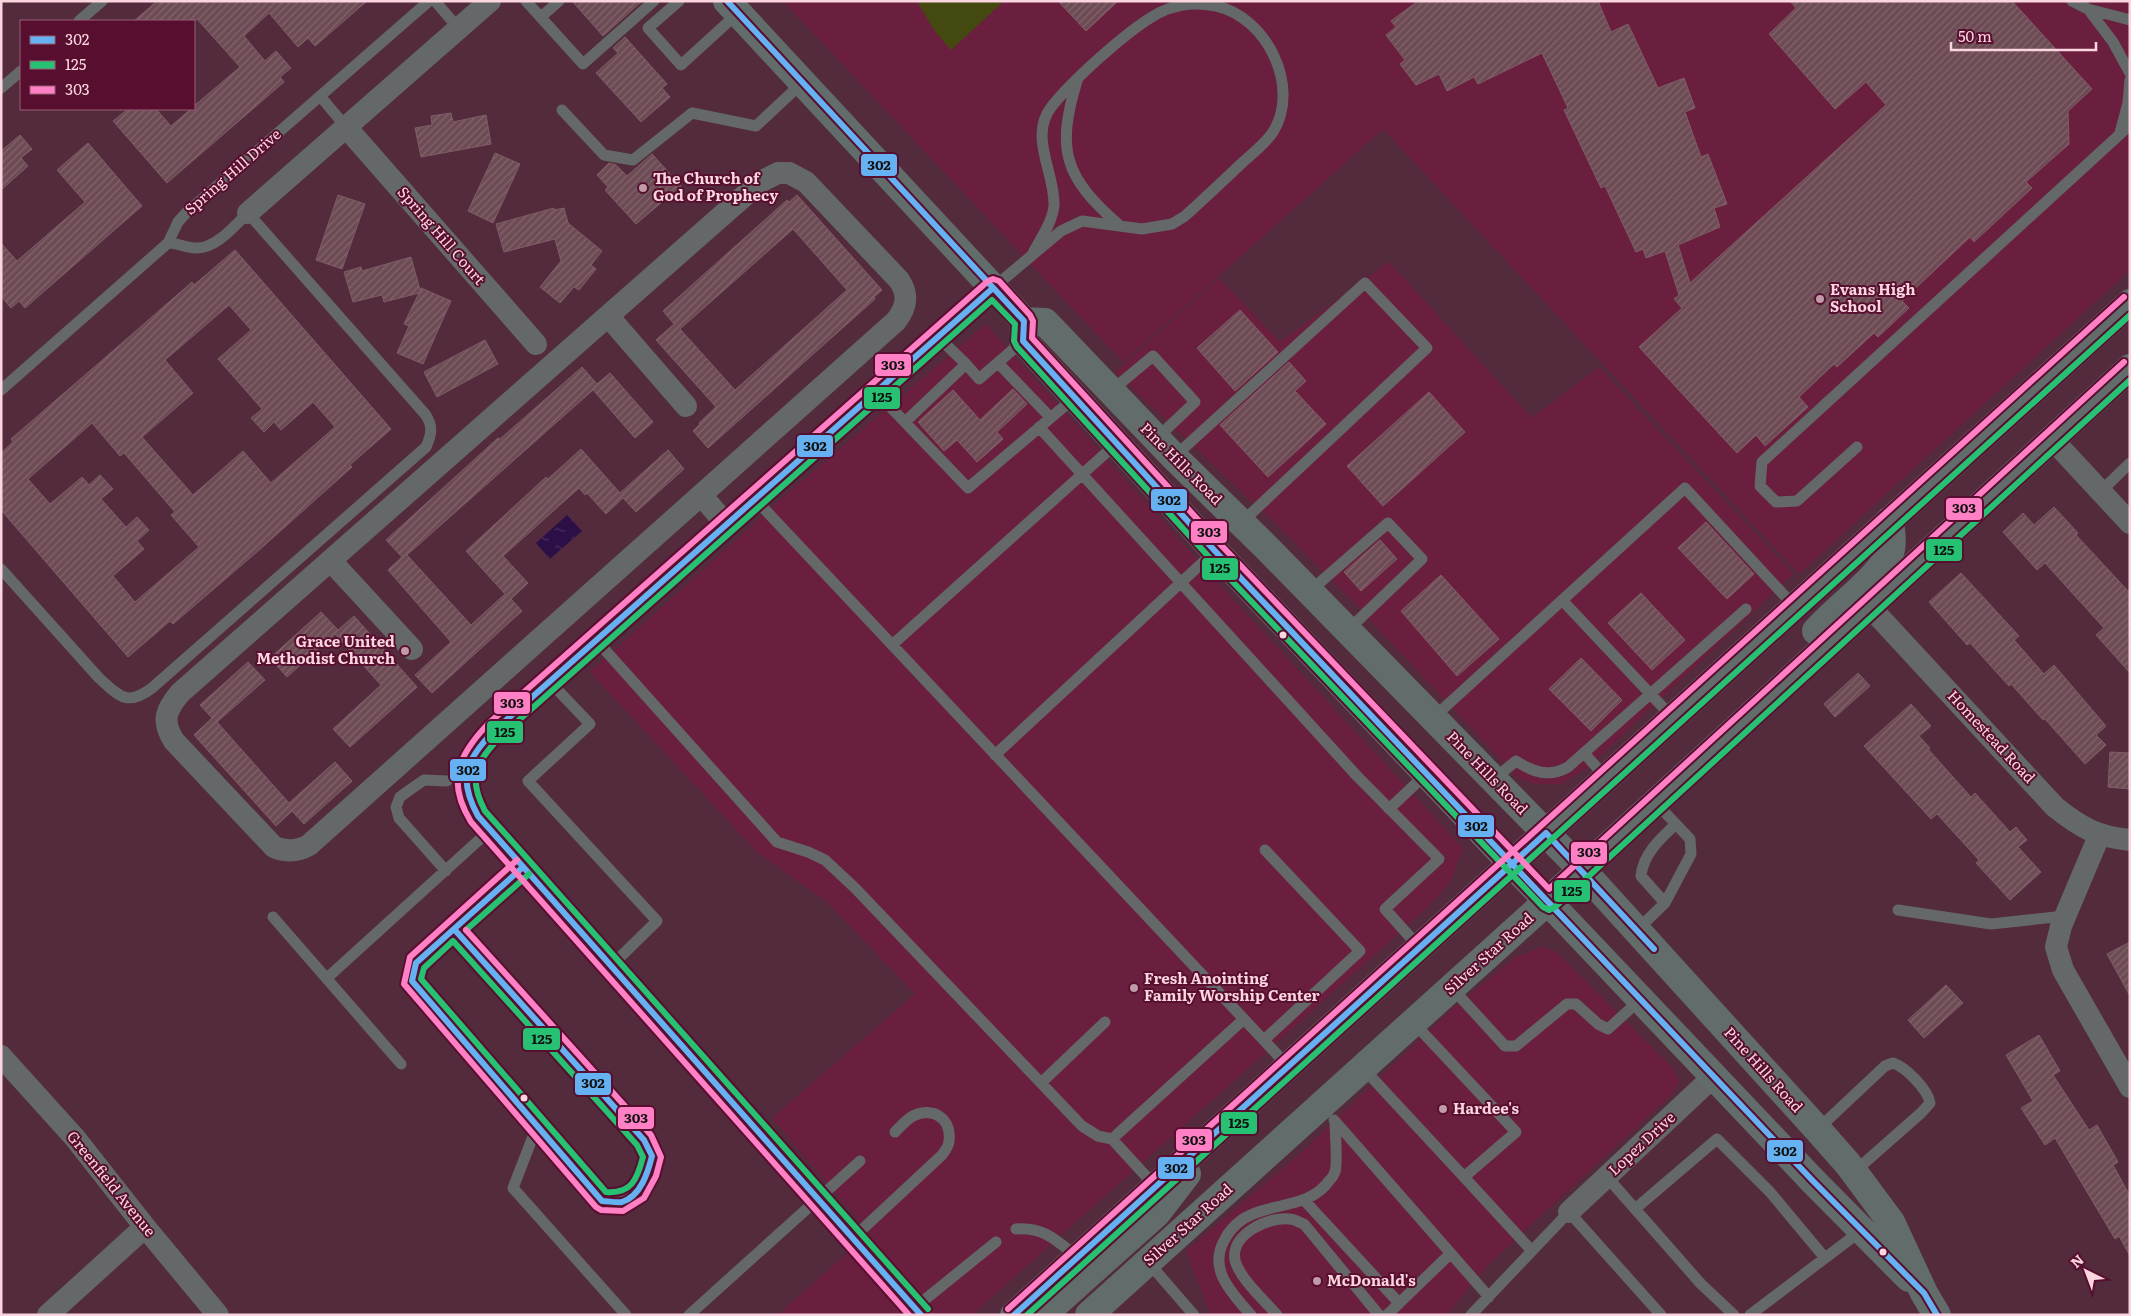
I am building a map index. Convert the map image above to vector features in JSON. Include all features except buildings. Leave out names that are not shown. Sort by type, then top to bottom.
[{"type":"main road","name":"Pine Hills Road","points":[[733,7],[993,288],[1074,398],[1215,551],[1931,1304]]},
{"type":"main road","points":[[1014,1315],[2130,303]]},
{"type":"main road","name":"Pine Hills Road","points":[[1024,331],[1044,322],[1110,392],[1582,870],[1854,1172],[1891,1222],[1931,1304]]},
{"type":"main road","name":"Silver Star Road","points":[[1089,1315],[1148,1262],[1328,1114],[1363,1068],[1549,901],[2130,368]]},
{"type":"main road","points":[[1692,770],[1822,624],[1878,570],[1889,554],[1892,541],[1890,520]]},
{"type":"main road","points":[[1043,1315],[1157,1213],[1227,1121]]},
{"type":"street","points":[[248,213],[490,1]]},
{"type":"street","name":"Spring Hill Court","points":[[346,127],[536,344]]},
{"type":"street","points":[[778,173],[789,173],[806,182],[903,287],[906,305],[896,321],[701,496],[309,845],[292,851],[274,847],[174,740],[165,724],[167,713],[180,693],[760,182],[778,173]]},
{"type":"street","points":[[914,1312],[853,1238],[490,830],[470,804],[466,792],[467,767],[474,753],[483,742],[993,288]]},
{"type":"street","points":[[608,316],[686,406]]},
{"type":"street","points":[[2052,439],[2130,524]]},
{"type":"street","points":[[701,496],[727,525]]},
{"type":"street","points":[[331,560],[412,649]]},
{"type":"street","name":"Homestead Road","points":[[1870,606],[2055,807],[2075,824],[2099,836],[2130,840]]},
{"type":"street","points":[[2099,836],[2057,936],[2056,947],[2064,970],[2130,1086]]},
{"type":"street","name":"Greenfield Avenue","points":[[1,1056],[75,1138],[218,1315]]},
{"type":"street","name":"Lopez Drive","points":[[1569,1212],[1714,1076]]},
{"type":"street","points":[[48,1315],[145,1227]]},
{"type":"lane","points":[[79,20],[102,1]]},
{"type":"lane","name":"Spring Hill Drive","points":[[1,390],[168,242],[178,222],[186,213],[430,1]]},
{"type":"lane","points":[[435,1],[459,29]]},
{"type":"lane","points":[[526,1],[583,64],[654,1]]},
{"type":"lane","points":[[541,17],[559,1]]},
{"type":"lane","points":[[679,1],[648,28],[681,65],[733,7]]},
{"type":"lane","points":[[2072,1],[2088,9],[2130,20]]},
{"type":"lane","points":[[993,288],[1061,231],[1082,221],[1142,229],[1172,224],[1185,216],[1256,150],[1272,133],[1284,102],[1283,85],[1278,65],[1261,35],[1234,13],[1217,6],[1185,5],[1157,13],[1140,24],[1077,80],[1051,107],[1043,122],[1042,140],[1054,204],[1052,216],[1033,253]]},
{"type":"lane","points":[[2088,9],[2113,42],[2130,73]]},
{"type":"lane","points":[[1,88],[20,72]]},
{"type":"lane","points":[[1077,80],[1067,112],[1066,152],[1070,165],[1086,192],[1119,226]]},
{"type":"lane","points":[[2120,134],[2128,104],[2130,80]]},
{"type":"lane","points":[[562,110],[604,155],[633,160],[692,113],[756,126],[802,83]]},
{"type":"lane","points":[[320,96],[346,127]]},
{"type":"lane","points":[[1857,447],[1797,501],[1776,502],[1760,486],[1762,462],[2130,125]]},
{"type":"lane","points":[[1,569],[99,678],[115,693],[124,698],[133,699],[143,695],[152,688],[426,447],[432,429],[430,420],[248,213],[213,244],[205,247],[194,248],[168,242]]},
{"type":"lane","points":[[1165,448],[1298,343],[1365,283],[1427,348],[1241,523]]},
{"type":"lane","points":[[938,337],[979,379],[998,363],[1024,331]]},
{"type":"lane","points":[[1110,392],[1153,356],[1195,402],[1165,448]]},
{"type":"lane","points":[[998,363],[1050,417]]},
{"type":"lane","points":[[905,422],[966,364]]},
{"type":"lane","points":[[876,392],[968,488],[1074,398]]},
{"type":"lane","points":[[1039,427],[1081,475],[1389,808],[1439,859],[1385,909],[1419,947]]},
{"type":"lane","points":[[892,645],[1116,443]]},
{"type":"lane","points":[[2100,492],[2128,466]]},
{"type":"lane","points":[[1433,718],[1685,488],[1795,607]]},
{"type":"lane","points":[[755,499],[1288,1066]]},
{"type":"lane","points":[[1309,592],[1388,523],[1422,559],[1347,631]]},
{"type":"lane","points":[[995,755],[1215,551]]},
{"type":"lane","points":[[1562,600],[1673,718]]},
{"type":"lane","points":[[1494,780],[1516,761],[1530,770],[1546,774],[1559,772],[1585,754],[1746,609]]},
{"type":"lane","points":[[596,640],[777,842],[808,852],[825,860],[855,888],[1082,1126],[1098,1136],[1112,1139],[1155,1186]]},
{"type":"lane","points":[[550,682],[590,724],[528,781],[657,921],[611,966]]},
{"type":"lane","points":[[1585,754],[1606,778]]},
{"type":"lane","points":[[1389,808],[1427,774]]},
{"type":"lane","points":[[446,781],[424,780],[400,797],[396,807],[399,818],[446,871]]},
{"type":"lane","points":[[1637,930],[1665,903],[1691,854],[1690,839],[1656,803]]},
{"type":"lane","points":[[1665,903],[1641,876],[1642,865],[1657,842],[1676,824]]},
{"type":"lane","points":[[327,978],[490,830]]},
{"type":"lane","points":[[1264,1040],[1360,951],[1266,850]]},
{"type":"lane","points":[[454,929],[644,1140],[652,1156],[648,1172],[637,1192],[622,1202],[602,1201],[412,981],[416,963],[523,866]]},
{"type":"lane","points":[[1898,910],[1991,924],[2065,916]]},
{"type":"lane","points":[[273,917],[401,1064]]},
{"type":"lane","points":[[1452,988],[1505,1046],[1516,1046],[1567,1004],[1576,1004],[1598,1024],[1608,1029],[1641,999]]},
{"type":"lane","points":[[1112,1139],[1244,1019]]},
{"type":"lane","points":[[1041,1083],[1105,1022]]},
{"type":"lane","points":[[1413,1022],[1516,1132],[1464,1178]]},
{"type":"lane","points":[[1818,1130],[1885,1066],[1893,1063],[1901,1065],[1928,1095],[1930,1103],[1921,1113],[1854,1172]]},
{"type":"lane","points":[[1363,1068],[1532,1251]]},
{"type":"lane","points":[[853,1238],[942,1155],[950,1143],[949,1128],[943,1118],[928,1112],[912,1116],[895,1132]]},
{"type":"lane","points":[[1251,1315],[1228,1289],[1219,1267],[1220,1246],[1230,1231],[1243,1219],[1270,1208],[1304,1200],[1323,1190],[1335,1172],[1328,1114]]},
{"type":"lane","points":[[1328,1114],[1489,1297]]},
{"type":"lane","points":[[537,1126],[513,1188],[626,1315]]},
{"type":"lane","points":[[1635,1209],[1717,1139],[1770,1192],[1825,1258]]},
{"type":"lane","points":[[689,1315],[819,1200],[860,1161]]},
{"type":"lane","points":[[1607,1177],[1701,1284],[1734,1315]]},
{"type":"lane","points":[[1304,1200],[1399,1303]]},
{"type":"lane","points":[[1471,1315],[1569,1212],[1661,1315]]},
{"type":"lane","points":[[1277,1315],[1242,1275],[1235,1260],[1234,1247],[1241,1238],[1252,1230],[1272,1221],[1290,1219],[1304,1224],[1379,1315]]},
{"type":"lane","points":[[1016,1229],[1031,1228],[1044,1232],[1076,1257]]},
{"type":"lane","points":[[1750,1315],[1862,1230]]},
{"type":"lane","points":[[914,1312],[996,1242]]},
{"type":"lane","points":[[1387,1315],[1450,1254]]},
{"type":"lane","points":[[1148,1262],[1194,1315]]},
{"type":"shaded area","name":"Evans High School","points":[[783,1],[2130,1],[2130,270],[1799,574],[1383,129],[1123,362]]},
{"type":"shaded area","points":[[1389,262],[1532,418],[1599,367],[1794,574],[1587,768],[1561,784],[1534,784],[1518,778],[1355,604],[1281,529],[1115,372],[1219,278],[1280,342]]},
{"type":"shaded area","points":[[986,324],[1239,606],[1463,848],[1450,883],[1425,910],[972,1315],[778,1315],[869,1233],[772,1118],[915,994],[826,901],[758,853],[590,672],[789,492]]},
{"type":"shaded area","points":[[1542,947],[1557,952],[1673,1068],[1679,1083],[1670,1096],[1491,1262],[1446,1315],[1211,1315],[1186,1251],[1303,1151],[1453,1008],[1516,957]]},
{"type":"green space","points":[[917,1],[1004,1],[951,50],[934,30]]},
{"type":"water","points":[[567,515],[582,531],[550,559],[536,543]]},
{"type":"transit line","name":"302","points":[[727,1],[1024,321],[1023,341],[1215,551],[1813,1181],[1924,1293],[1937,1315]]},
{"type":"transit line","name":"303","points":[[909,1315],[471,822],[463,807],[458,781],[459,769],[463,758],[478,735],[489,723],[988,281],[993,279],[999,281],[1030,315],[1033,321],[1032,338],[1221,545],[1549,889],[2124,362]]},
{"type":"transit line","name":"302","points":[[921,1315],[478,816],[468,791],[467,780],[471,760],[477,750],[495,730],[993,288]]},
{"type":"transit line","name":"303","points":[[1008,1309],[2124,297]]},
{"type":"transit line","name":"125","points":[[928,1309],[485,811],[476,789],[476,779],[480,762],[501,736],[992,300],[1015,324],[1014,341],[1017,347],[1209,557],[1543,907],[1549,910],[1555,907],[2130,380]]},
{"type":"transit line","name":"125","points":[[1027,1315],[2130,315]]},
{"type":"transit line","name":"302","points":[[1014,1315],[1546,833],[1654,949]]},
{"type":"transit line","name":"303","points":[[466,930],[651,1135],[661,1157],[656,1176],[644,1198],[623,1211],[601,1210],[596,1207],[404,984],[410,957],[517,860]]},
{"type":"transit line","name":"302","points":[[454,929],[644,1140],[652,1156],[643,1183],[629,1199],[622,1202],[602,1201],[412,981],[416,963],[523,867]]},
{"type":"transit line","name":"125","points":[[466,930],[529,874]]},
{"type":"transit line","name":"125","points":[[453,941],[637,1145],[643,1157],[635,1179],[627,1188],[621,1191],[606,1192],[421,979],[424,968],[453,941]]},
{"type":"place","name":"The Church of God of Prophecy","points":[[643,188]]},
{"type":"place","name":"Evans High School","points":[[1820,299]]},
{"type":"place","name":"Grace United Methodist Church","points":[[405,651]]},
{"type":"place","name":"Fresh Anointing Family Worship Center","points":[[1134,988]]},
{"type":"place","name":"Hardee's","points":[[1443,1109]]},
{"type":"place","name":"McDonald's","points":[[1317,1281]]}]
